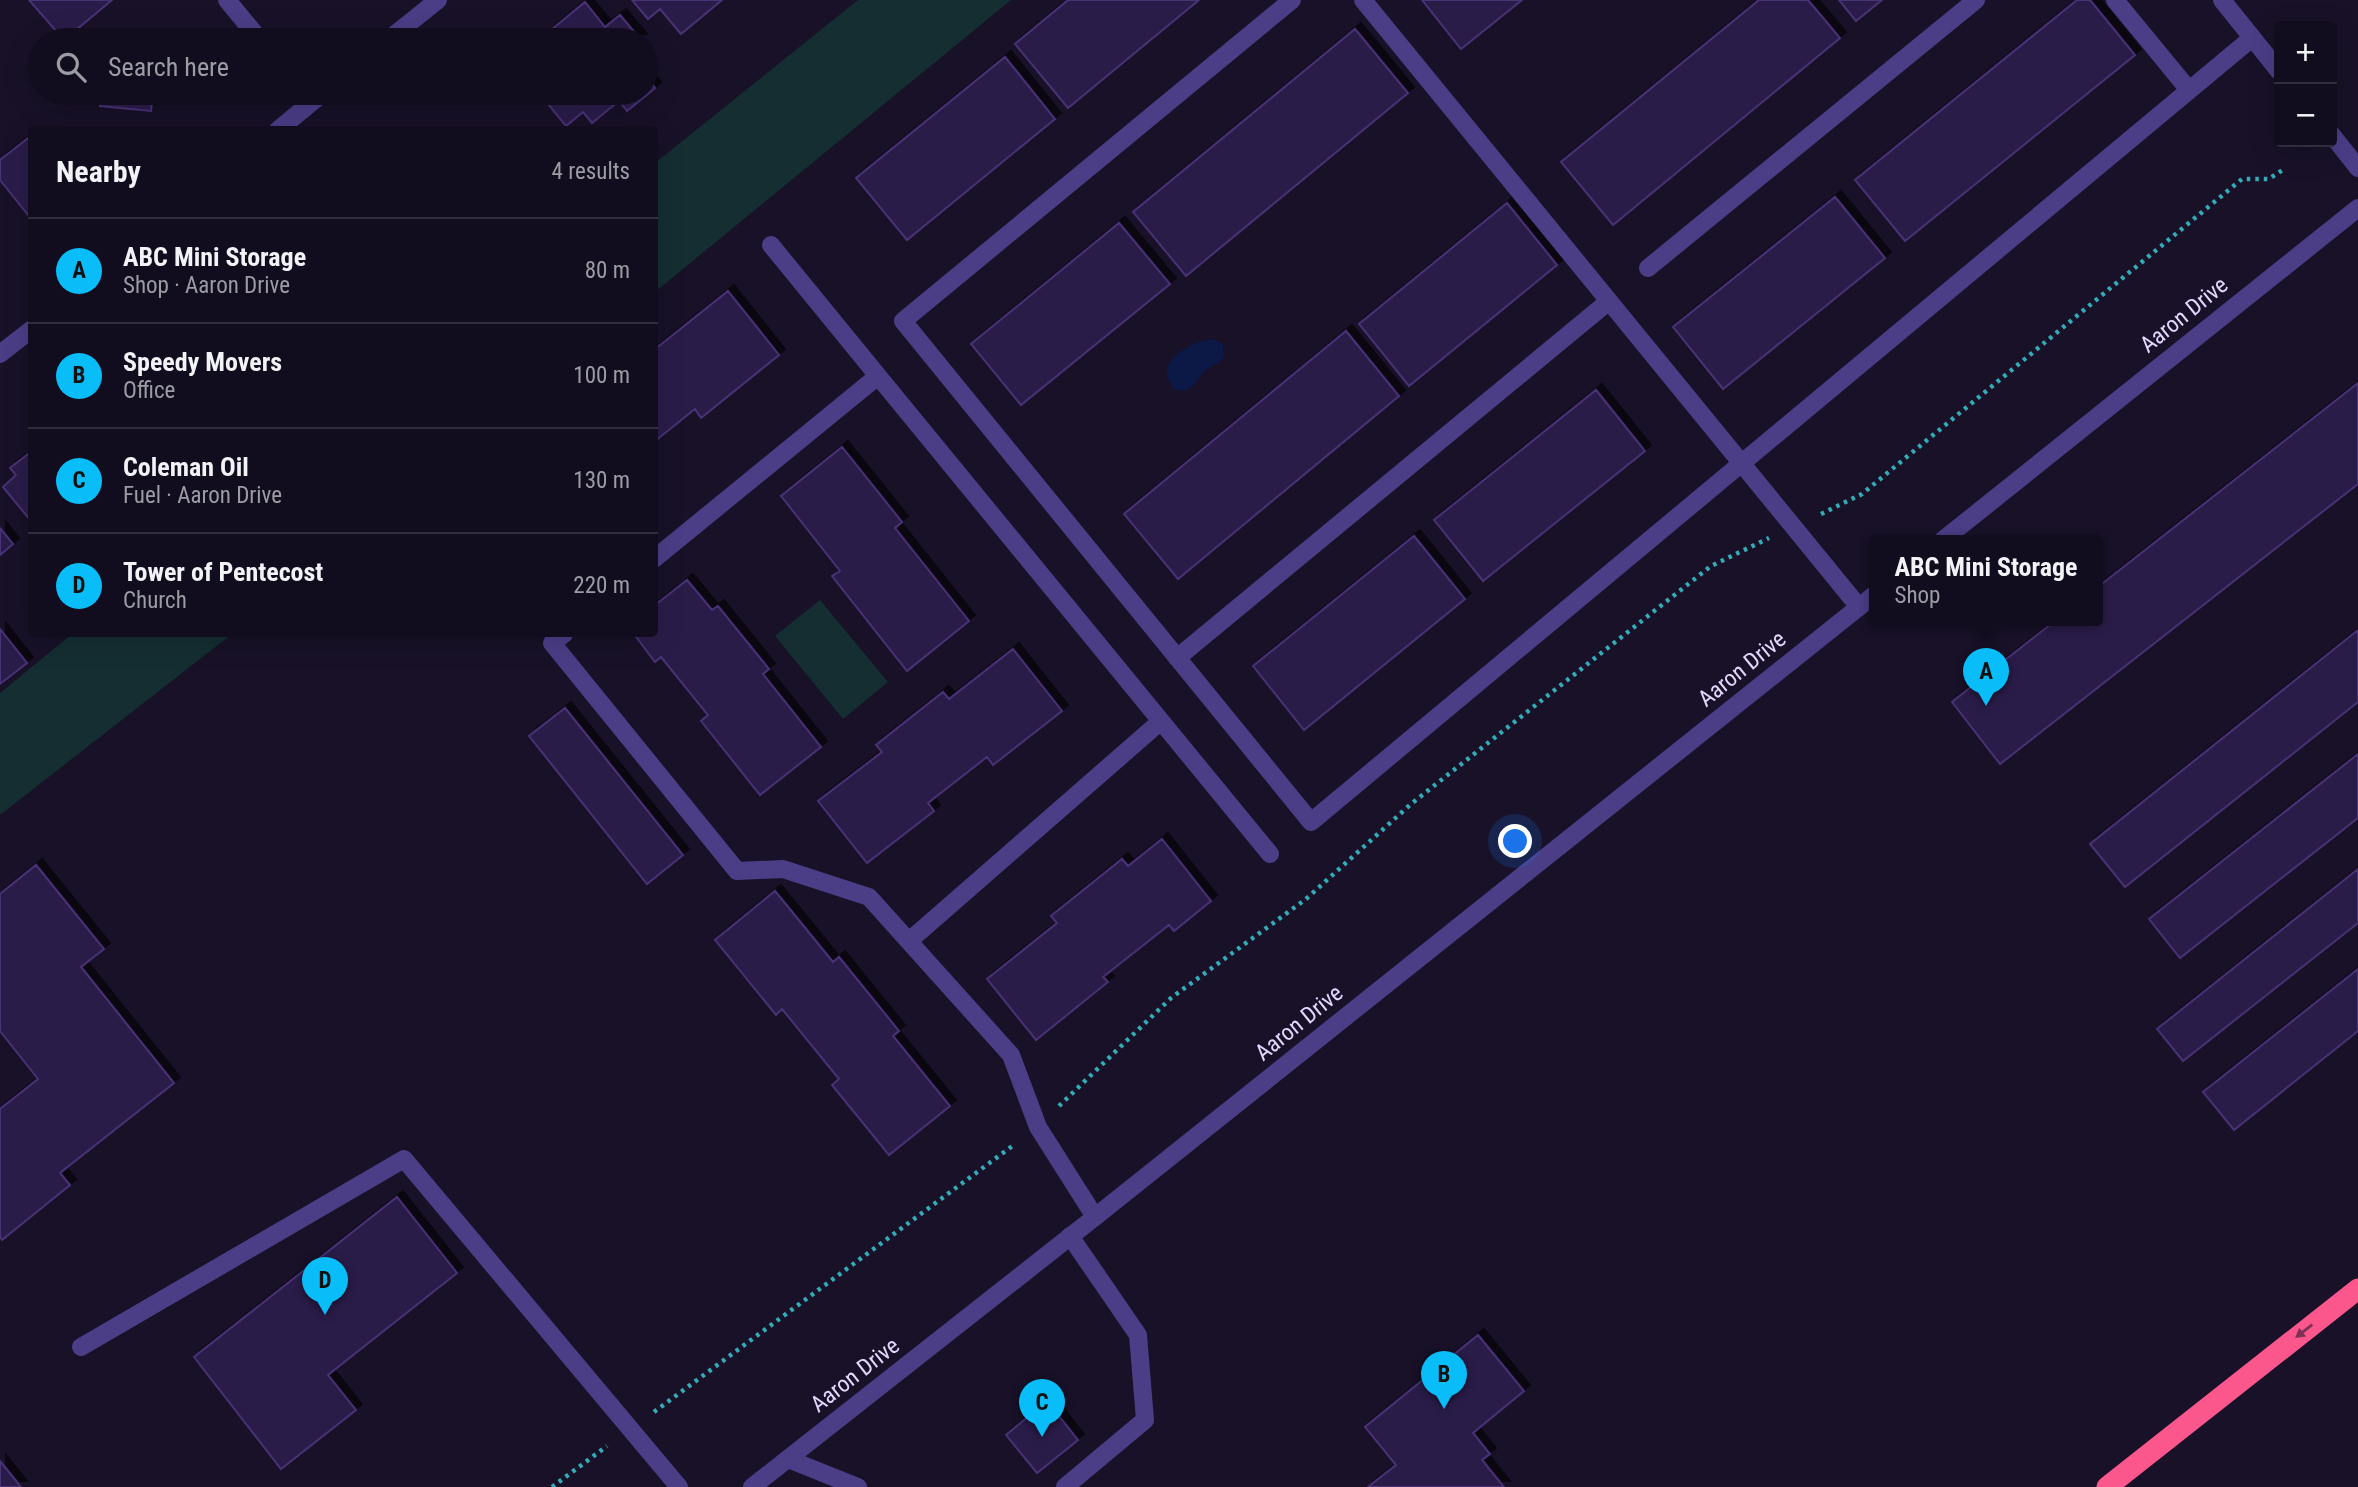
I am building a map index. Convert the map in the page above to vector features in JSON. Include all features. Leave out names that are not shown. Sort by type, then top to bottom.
[{"type":"highway","points":[[2107,1487],[2358,1289]]},
{"type":"street","points":[[228,0],[250,28]]},
{"type":"street","points":[[403,28],[438,0]]},
{"type":"street","points":[[1292,0],[902,321],[1311,822],[2252,38]]},
{"type":"street","points":[[1363,0],[1859,607]]},
{"type":"street","points":[[1648,268],[1976,0]]},
{"type":"street","points":[[2115,0],[2189,90]]},
{"type":"street","points":[[2222,0],[2274,65]]},
{"type":"street","points":[[282,126],[303,105]]},
{"type":"street","points":[[2337,141],[2358,168]]},
{"type":"street","name":"Aaron Drive","points":[[1949,535],[2358,208]]},
{"type":"street","points":[[771,245],[1269,854]]},
{"type":"street","points":[[1177,658],[1609,301]]},
{"type":"street","points":[[0,354],[28,332]]},
{"type":"street","points":[[658,556],[878,376]]},
{"type":"street","name":"Aaron Drive","points":[[752,1487],[1869,599]]},
{"type":"street","points":[[560,637],[552,643],[737,871],[783,869],[869,897],[1011,1055],[1038,1127],[1095,1217]]},
{"type":"street","points":[[909,941],[1161,721]]},
{"type":"street","points":[[81,1347],[404,1159],[679,1487]]},
{"type":"street","points":[[1065,1487],[1145,1420],[1138,1335],[1070,1236]]},
{"type":"street","points":[[788,1459],[858,1487]]},
{"type":"path","points":[[552,1487],[1038,1127],[1171,998],[1307,899],[1411,804],[1711,566],[1862,494],[2242,179],[2269,179],[2284,169]]},
{"type":"green space","points":[[858,0],[1011,0],[658,290],[658,161]]},
{"type":"green space","points":[[820,600],[888,682],[843,719],[775,636]]},
{"type":"green space","points":[[68,637],[228,637],[0,815],[0,693]]},
{"type":"water","points":[[1213,339],[1223,344],[1224,356],[1220,362],[1206,370],[1187,390],[1176,390],[1169,381],[1167,372],[1175,356],[1193,344]]},
{"type":"building","points":[[29,0],[112,0],[78,28],[54,28]]},
{"type":"building","points":[[632,0],[722,0],[681,34],[660,9],[648,19]]},
{"type":"building","points":[[1068,0],[1199,0],[1068,108],[1015,44]]},
{"type":"building","points":[[1422,0],[1522,0],[1461,49]]},
{"type":"building","points":[[1759,0],[1808,0],[1840,38],[1613,225],[1561,162]]},
{"type":"building","points":[[1839,0],[1882,0],[1856,21]]},
{"type":"building","points":[[2077,0],[2090,0],[2135,55],[1905,241],[1855,180]]},
{"type":"building","points":[[585,2],[605,27],[620,15],[631,28],[554,28]]},
{"type":"building","points":[[1355,29],[1408,93],[1186,276],[1133,212]]},
{"type":"building","points":[[1005,57],[1055,119],[907,240],[856,178]]},
{"type":"building","points":[[100,105],[152,105],[151,111]]},
{"type":"building","points":[[549,105],[614,105],[592,123],[583,112],[566,126]]},
{"type":"building","points":[[622,105],[634,105],[627,111]]},
{"type":"building","points":[[28,138],[28,215],[0,180],[0,160]]},
{"type":"building","points":[[1835,197],[1885,258],[1723,389],[1673,327]]},
{"type":"building","points":[[1507,203],[1557,265],[1409,386],[1359,324]]},
{"type":"building","points":[[1119,223],[1170,284],[1021,405],[971,344]]},
{"type":"building","points":[[728,291],[779,355],[701,418],[695,409],[658,439],[658,347]]},
{"type":"building","points":[[1346,331],[1399,396],[1178,579],[1124,514]]},
{"type":"building","points":[[2358,383],[2358,484],[2000,764],[1952,702],[2048,626],[2103,626],[2103,583]]},
{"type":"building","points":[[1596,390],[1645,451],[1483,581],[1434,520]]},
{"type":"building","points":[[842,447],[902,522],[895,528],[969,621],[907,671],[832,576],[840,571],[781,496]]},
{"type":"building","points":[[28,454],[28,517],[3,487],[16,475],[10,468]]},
{"type":"building","points":[[0,528],[13,544],[0,555]]},
{"type":"building","points":[[1414,536],[1465,599],[1304,730],[1253,666]]},
{"type":"building","points":[[687,580],[712,610],[718,606],[769,669],[763,674],[821,747],[760,795],[701,721],[708,715],[661,657],[655,662],[636,637],[658,637],[658,603]]},
{"type":"building","points":[[0,629],[27,663],[0,684]]},
{"type":"building","points":[[2358,630],[2358,702],[2125,887],[2090,844]]},
{"type":"building","points":[[1013,649],[1062,711],[993,765],[987,757],[928,803],[934,811],[867,863],[818,801],[882,752],[876,745],[943,692],[949,699]]},
{"type":"building","points":[[565,708],[683,855],[647,884],[529,736]]},
{"type":"building","points":[[2358,754],[2358,818],[2180,958],[2149,919]]},
{"type":"building","points":[[1162,839],[1211,901],[1174,931],[1169,925],[1103,977],[1108,982],[1036,1040],[987,979],[1057,923],[1051,916],[1122,859],[1128,866]]},
{"type":"building","points":[[36,865],[104,949],[81,967],[174,1083],[60,1173],[70,1185],[2,1240],[0,1109],[38,1079],[0,1031],[0,894]]},
{"type":"building","points":[[2358,869],[2358,923],[2183,1061],[2157,1029]]},
{"type":"building","points":[[775,891],[833,962],[839,957],[899,1031],[893,1036],[950,1106],[889,1155],[832,1085],[839,1079],[782,1009],[776,1015],[715,940]]},
{"type":"building","points":[[2358,969],[2358,1031],[2234,1130],[2203,1092]]},
{"type":"building","points":[[397,1197],[457,1273],[328,1375],[356,1410],[281,1469],[194,1357]]},
{"type":"building","points":[[1478,1335],[1524,1391],[1473,1433],[1490,1454],[1482,1460],[1504,1487],[1368,1487],[1396,1465],[1365,1427]]},
{"type":"building","points":[[1047,1401],[1078,1440],[1037,1473],[1006,1435]]},
{"type":"building","points":[[0,1461],[21,1487],[0,1487]]},
{"type":"place","name":"ABC Mini Storage","points":[[1986,706]]},
{"type":"place","name":"Tower of Pentecost","points":[[325,1315]]},
{"type":"place","name":"Speedy Movers","points":[[1444,1409]]},
{"type":"place","name":"Coleman Oil","points":[[1042,1437]]}]
